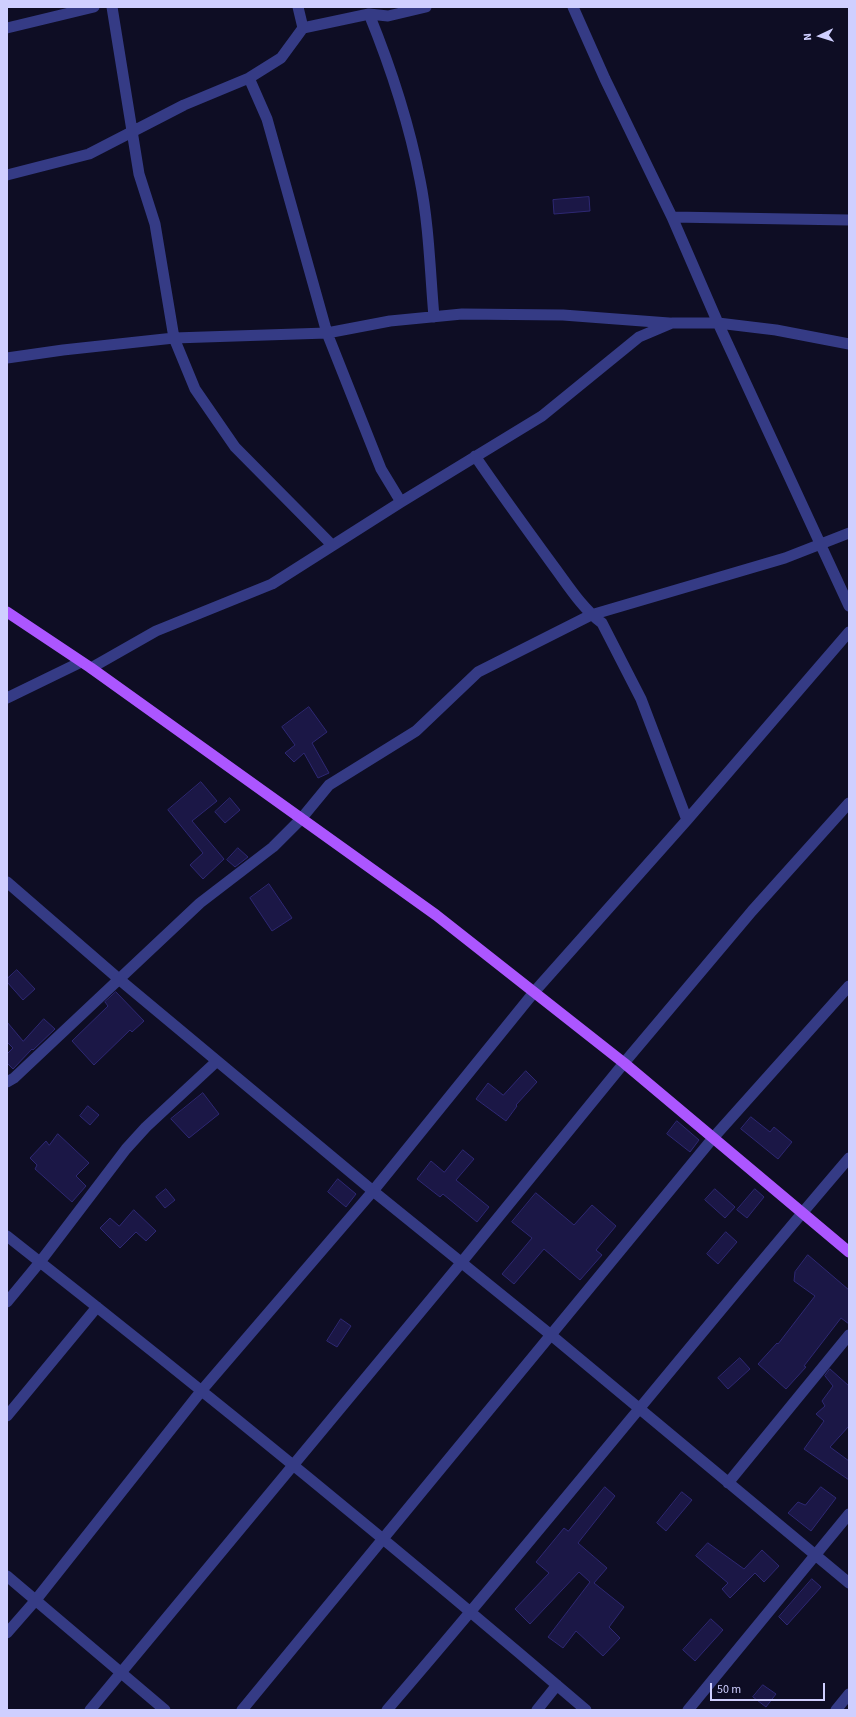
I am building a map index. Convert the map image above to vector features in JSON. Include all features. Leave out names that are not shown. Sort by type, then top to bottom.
[{"type":"main road","points":[[7,612],[91,668],[430,911],[535,991],[624,1063],[849,1252]]},
{"type":"street","points":[[7,28],[94,7]]},
{"type":"street","points":[[112,7],[133,132],[138,174],[154,224],[174,338],[195,389],[235,447],[332,545]]},
{"type":"street","points":[[298,7],[303,28]]},
{"type":"street","points":[[7,175],[89,154],[184,105],[249,78],[281,58],[303,28],[369,14],[388,16],[426,7]]},
{"type":"street","points":[[573,7],[605,79],[672,217],[718,323],[849,606]]},
{"type":"street","points":[[369,14],[394,81],[408,126],[421,181],[428,240],[434,317]]},
{"type":"street","points":[[249,78],[267,119],[327,333],[381,469],[401,502]]},
{"type":"street","points":[[672,217],[849,220]]},
{"type":"street","points":[[7,358],[63,350],[174,338],[327,333],[390,321],[462,314],[563,315],[672,323],[718,323],[776,330],[849,344]]},
{"type":"street","points":[[91,668],[156,631],[272,584],[401,502],[542,416],[639,337],[672,323]]},
{"type":"street","points":[[476,456],[519,519],[591,615],[602,623],[640,699],[687,820]]},
{"type":"street","points":[[7,1082],[14,1078],[77,1017],[120,980],[200,903],[273,847],[301,819],[329,785],[416,731],[478,672],[591,615],[785,558],[849,533]]},
{"type":"street","points":[[7,1633],[35,1601],[202,1390],[373,1191],[535,991],[687,820],[849,632]]},
{"type":"street","points":[[7,698],[81,662]]},
{"type":"street","points":[[90,1710],[461,1263],[624,1063],[752,911],[849,802]]},
{"type":"street","points":[[7,882],[120,980],[373,1191],[551,1335],[849,1583]]},
{"type":"street","points":[[242,1710],[713,1138],[849,986]]},
{"type":"street","points":[[7,1302],[40,1262],[126,1149],[146,1127],[217,1061]]},
{"type":"street","points":[[387,1710],[472,1612],[639,1408],[849,1158]]},
{"type":"street","points":[[7,1236],[202,1390],[382,1540],[472,1612],[586,1710]]},
{"type":"street","points":[[7,1416],[97,1307]]},
{"type":"street","points":[[728,1483],[849,1335]]},
{"type":"street","points":[[688,1710],[849,1514]]},
{"type":"street","points":[[7,1576],[165,1710]]},
{"type":"street","points":[[537,1710],[557,1685]]},
{"type":"street","points":[[836,1710],[849,1694]]},
{"type":"building","points":[[589,197],[590,211],[554,214],[553,200]]},
{"type":"building","points":[[309,707],[327,732],[312,743],[329,773],[318,778],[304,753],[294,762],[285,753],[295,745],[282,727]]},
{"type":"building","points":[[201,782],[217,801],[192,821],[224,859],[203,879],[190,865],[203,853],[168,810]]},
{"type":"building","points":[[230,798],[240,810],[225,823],[215,812]]},
{"type":"building","points":[[238,848],[248,857],[235,867],[227,860]]},
{"type":"building","points":[[269,884],[292,918],[272,931],[250,898]]},
{"type":"building","points":[[17,970],[35,989],[23,1000],[7,982],[7,979]]},
{"type":"building","points":[[116,992],[144,1021],[132,1032],[130,1030],[94,1065],[72,1041],[108,1006],[105,1002]]},
{"type":"building","points":[[44,1019],[55,1029],[33,1050],[32,1049],[13,1069],[7,1063],[7,1054],[13,1048],[7,1042],[7,1022],[23,1041]]},
{"type":"building","points":[[526,1071],[537,1082],[516,1105],[517,1106],[506,1121],[476,1099],[488,1083],[503,1095]]},
{"type":"building","points":[[203,1093],[219,1114],[189,1138],[171,1119]]},
{"type":"building","points":[[88,1106],[99,1115],[90,1125],[80,1116]]},
{"type":"building","points":[[751,1117],[770,1132],[774,1127],[792,1142],[778,1159],[741,1129]]},
{"type":"building","points":[[677,1121],[699,1140],[690,1152],[667,1134]]},
{"type":"building","points":[[58,1134],[89,1163],[76,1176],[86,1186],[72,1202],[35,1169],[37,1165],[30,1158],[46,1141],[49,1145]]},
{"type":"building","points":[[463,1150],[474,1159],[456,1180],[489,1207],[477,1222],[443,1194],[440,1197],[417,1179],[431,1161],[444,1172]]},
{"type":"building","points":[[338,1179],[356,1194],[346,1207],[328,1192]]},
{"type":"building","points":[[166,1189],[175,1200],[165,1208],[156,1197]]},
{"type":"building","points":[[715,1189],[735,1207],[725,1218],[705,1200]]},
{"type":"building","points":[[755,1189],[764,1197],[747,1218],[737,1210]]},
{"type":"building","points":[[536,1193],[574,1225],[592,1205],[616,1226],[596,1250],[602,1255],[580,1280],[544,1249],[514,1284],[502,1274],[532,1238],[512,1222]]},
{"type":"building","points":[[134,1210],[156,1231],[146,1241],[136,1232],[120,1248],[100,1228],[110,1218],[119,1226]]},
{"type":"building","points":[[726,1232],[737,1242],[718,1264],[707,1254]]},
{"type":"building","points":[[808,1255],[849,1290],[849,1324],[841,1318],[804,1366],[806,1367],[786,1389],[758,1364],[777,1343],[778,1344],[815,1296],[794,1281],[795,1272]]},
{"type":"building","points":[[341,1319],[351,1326],[337,1347],[327,1341]]},
{"type":"building","points":[[740,1358],[750,1369],[728,1389],[718,1378]]},
{"type":"building","points":[[830,1369],[849,1386],[849,1426],[830,1447],[849,1461],[849,1480],[804,1449],[824,1421],[816,1414],[825,1406],[822,1401],[833,1386],[825,1376]]},
{"type":"building","points":[[605,1487],[615,1496],[578,1543],[607,1568],[594,1583],[624,1607],[609,1627],[620,1638],[603,1656],[576,1631],[563,1648],[548,1637],[590,1582],[579,1572],[530,1624],[515,1609],[549,1573],[536,1562],[564,1528],[568,1531]]},
{"type":"building","points":[[821,1487],[836,1498],[811,1531],[788,1513],[798,1502],[805,1505]]},
{"type":"building","points":[[682,1492],[692,1500],[666,1531],[657,1523]]},
{"type":"building","points":[[708,1543],[744,1569],[762,1550],[779,1566],[764,1582],[755,1573],[730,1598],[722,1589],[728,1583],[696,1556]]},
{"type":"building","points":[[812,1579],[821,1587],[787,1625],[779,1617]]},
{"type":"building","points":[[711,1619],[723,1630],[695,1661],[683,1650]]},
{"type":"building","points":[[763,1685],[776,1694],[766,1707],[753,1697]]}]
